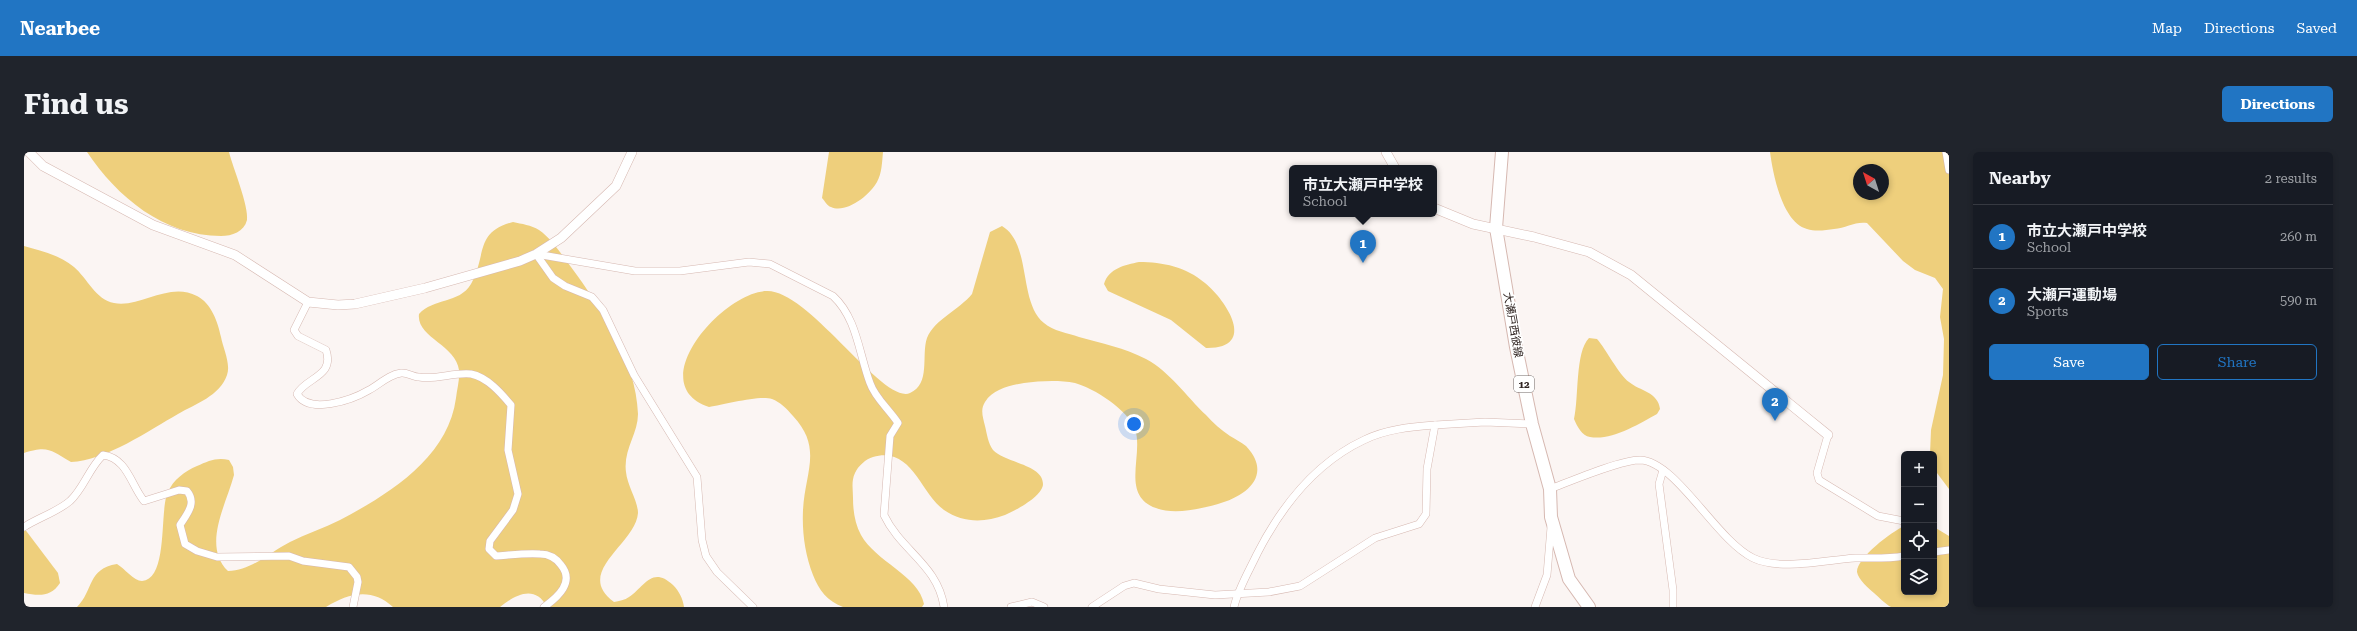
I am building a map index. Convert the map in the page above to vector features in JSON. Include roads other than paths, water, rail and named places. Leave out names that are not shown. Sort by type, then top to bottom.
[{"type":"main road","name":"大瀬戸西彼線","points":[[1502,152],[1496,228],[1516,347],[1532,424],[1550,489],[1551,517],[1569,579],[1588,607]]},
{"type":"street","points":[[29,152],[43,166],[153,225],[235,255],[308,302],[338,305],[376,299],[520,261],[536,254],[561,238],[616,186],[632,152]]},
{"type":"street","points":[[1386,152],[1393,165]]},
{"type":"street","points":[[1946,152],[1949,170]]},
{"type":"street","points":[[1437,209],[1473,224],[1496,228],[1589,252],[1611,262],[1631,276],[1828,435],[1816,473],[1819,480],[1878,516],[1901,520]]},
{"type":"street","points":[[536,254],[554,278],[565,286],[592,297],[603,310],[634,375],[697,477],[702,540],[706,556],[717,572],[753,607]]},
{"type":"street","points":[[536,254],[635,271],[687,270],[749,262],[770,264],[837,300],[849,318],[870,384],[898,423],[890,436],[884,515],[890,527],[933,575],[942,591],[944,607]]},
{"type":"street","points":[[308,302],[294,330],[298,336],[326,350],[329,357],[326,368],[317,378],[300,387],[297,394],[300,400],[315,406],[348,398],[368,390],[390,376],[403,372],[419,378],[471,374],[500,392],[511,406],[512,413],[508,450],[518,494],[513,510],[490,541],[489,549],[496,556],[541,554],[557,560],[566,570],[567,579],[561,592],[544,607]]},
{"type":"street","points":[[1234,607],[1239,592],[1275,520],[1292,497],[1316,474],[1338,456],[1364,440],[1400,428],[1435,424],[1485,422],[1532,424]]},
{"type":"street","points":[[1092,607],[1124,586],[1134,583],[1159,589],[1215,595],[1239,592],[1269,592],[1300,586],[1375,538],[1419,524],[1426,514],[1427,469],[1435,424]]},
{"type":"street","points":[[24,527],[70,501],[95,463],[103,455],[111,456],[117,460],[132,477],[136,491],[144,501],[179,490],[187,491],[192,501],[190,508],[180,525],[185,544],[197,551],[217,557],[289,556],[303,561],[349,568],[357,577],[358,582],[353,607]]},
{"type":"street","points":[[1550,489],[1633,461],[1650,463],[1663,470],[1680,484],[1717,529],[1744,553],[1755,559],[1777,564],[1901,556]]},
{"type":"street","points":[[1663,470],[1659,484],[1674,590],[1673,607]]},
{"type":"street","points":[[1535,607],[1547,575],[1551,517]]},
{"type":"street","points":[[1937,552],[1949,550]]},
{"type":"street","points":[[1011,607],[1032,602],[1044,607]]},
{"type":"place","name":"市立大瀬戸中学校","points":[[1363,263]]},
{"type":"place","name":"大瀬戸運動場","points":[[1775,421]]}]
